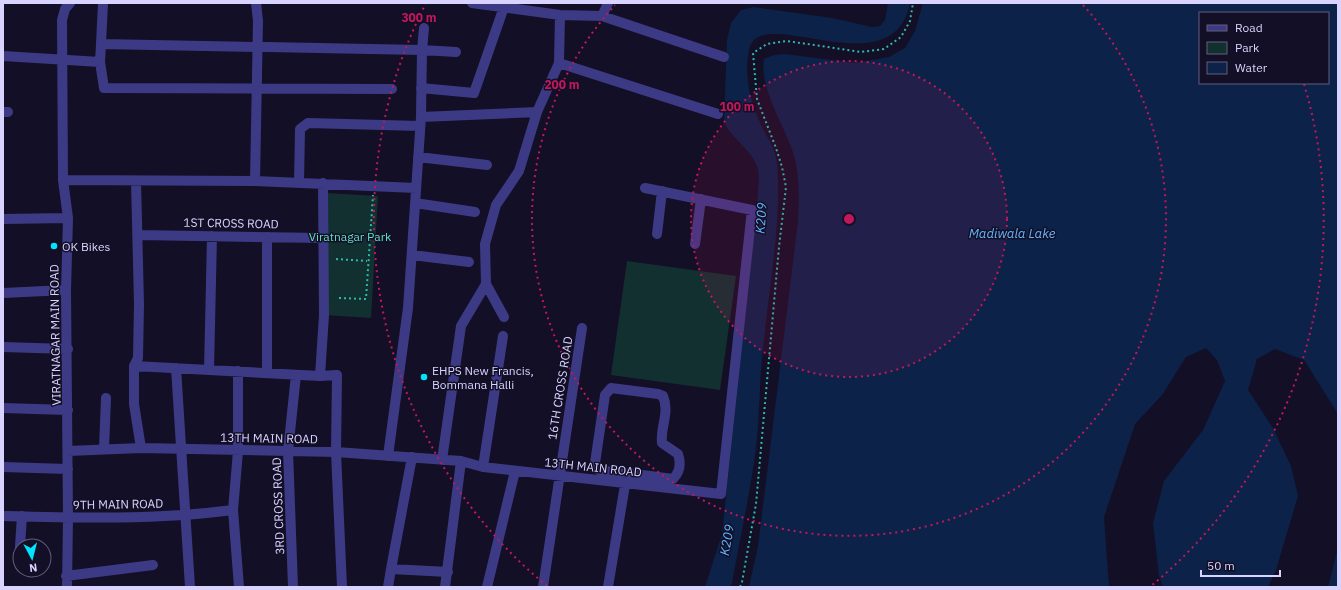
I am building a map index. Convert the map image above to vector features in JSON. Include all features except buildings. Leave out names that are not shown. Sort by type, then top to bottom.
[{"type":"street","name":"VIRATNAGAR MAIN ROAD","points":[[67,587],[68,349],[66,290],[68,218],[63,180],[62,20],[65,9],[70,3]]},
{"type":"street","points":[[103,3],[100,62],[104,88],[392,89]]},
{"type":"street","points":[[255,181],[258,21],[256,3]]},
{"type":"street","points":[[472,3],[560,16],[602,16],[724,57]]},
{"type":"street","points":[[602,16],[608,3]]},
{"type":"street","points":[[421,88],[474,93],[504,7]]},
{"type":"street","points":[[504,317],[486,284],[485,244],[496,205],[519,171],[537,112],[559,63],[560,16]]},
{"type":"street","points":[[388,456],[408,308],[420,122],[424,28]]},
{"type":"street","points":[[101,44],[422,50],[456,52]]},
{"type":"street","points":[[3,56],[100,62]]},
{"type":"street","points":[[559,63],[718,114]]},
{"type":"street","points":[[299,183],[300,129],[308,124],[420,122],[537,112]]},
{"type":"street","points":[[418,157],[487,165]]},
{"type":"street","points":[[63,180],[255,181],[416,188]]},
{"type":"street","points":[[136,181],[138,235],[138,358],[134,366],[134,404],[141,448]]},
{"type":"street","points":[[320,376],[324,315],[323,183]]},
{"type":"street","name":"13TH MAIN ROAD","points":[[68,451],[141,448],[238,451],[288,450],[412,457],[461,461],[483,467],[721,494],[752,210],[645,188]]},
{"type":"street","points":[[657,234],[662,191]]},
{"type":"street","points":[[694,244],[701,200]]},
{"type":"street","points":[[415,203],[475,212]]},
{"type":"street","points":[[3,219],[68,218]]},
{"type":"street","name":"1ST CROSS ROAD","points":[[138,235],[323,238]]},
{"type":"street","points":[[209,370],[212,236]]},
{"type":"street","points":[[267,237],[267,373]]},
{"type":"street","points":[[412,255],[469,262]]},
{"type":"street","points":[[442,460],[461,326],[486,284]]},
{"type":"street","points":[[3,293],[66,290]]},
{"type":"street","name":"16TH CROSS ROAD","points":[[543,587],[582,328]]},
{"type":"street","points":[[483,467],[503,336]]},
{"type":"street","points":[[3,347],[68,349]]},
{"type":"street","points":[[134,366],[296,375],[337,375],[336,452],[342,587]]},
{"type":"street","points":[[176,368],[190,587]]},
{"type":"street","points":[[238,371],[238,451],[233,510],[239,587]]},
{"type":"street","name":"3RD CROSS ROAD","points":[[293,587],[288,450],[296,375]]},
{"type":"street","points":[[611,388],[658,394],[663,396],[666,418],[661,438],[662,443],[678,454],[680,461],[678,474],[673,479],[627,473],[602,471],[599,470],[594,463],[605,395],[611,388]]},
{"type":"street","points":[[104,449],[106,398]]},
{"type":"street","points":[[3,408],[68,410]]},
{"type":"street","points":[[388,587],[412,457]]},
{"type":"street","points":[[445,587],[461,461]]},
{"type":"street","points":[[3,467],[68,469]]},
{"type":"street","points":[[487,587],[515,471]]},
{"type":"street","points":[[608,587],[627,473]]},
{"type":"street","name":"9TH MAIN ROAD","points":[[3,516],[68,518],[186,516],[233,510]]},
{"type":"street","points":[[21,538],[22,516]]},
{"type":"street","points":[[66,576],[153,565]]},
{"type":"street","points":[[392,568],[448,572]]},
{"type":"path","points":[[740,587],[756,504],[779,247],[786,187],[776,148],[757,99],[753,53],[767,44],[787,42],[861,52],[884,49],[901,37],[910,21],[914,3]]},
{"type":"path","points":[[339,298],[366,299],[367,261],[374,186]]},
{"type":"path","points":[[336,259],[367,261]]},
{"type":"green space","name":"Viratnagar Park","points":[[326,193],[378,196],[371,318],[324,315]]},
{"type":"green space","points":[[627,261],[736,276],[720,390],[611,375]]},
{"type":"water","name":"K209","points":[[888,3],[910,3],[899,28],[879,40],[854,43],[826,41],[799,36],[776,34],[758,37],[749,50],[747,69],[751,98],[757,116],[773,148],[777,163],[777,225],[765,328],[756,448],[732,583],[730,587],[705,587],[722,534],[759,182],[759,172],[752,156],[727,127],[724,121],[727,40],[731,23],[741,10],[753,7],[832,18],[872,27],[880,26],[885,20]]},
{"type":"water","name":"Madiwala Lake","points":[[923,3],[1338,3],[1338,414],[1304,360],[1275,349],[1257,359],[1248,390],[1273,428],[1291,466],[1298,496],[1276,570],[1268,587],[1163,587],[1159,576],[1153,523],[1164,481],[1203,430],[1225,381],[1217,360],[1206,348],[1186,357],[1162,395],[1135,424],[1104,517],[1109,587],[749,587],[758,546],[799,205],[798,178],[793,152],[773,106],[765,82],[763,70],[764,59],[774,55],[785,54],[855,63],[889,57],[905,48],[915,31]]},
{"type":"water","points":[[1338,548],[1338,587],[1328,587]]},
{"type":"place","name":"OK Bikes","points":[[54,246]]},
{"type":"place","name":"EHPS New Francis, Bommana Halli","points":[[424,377]]}]
